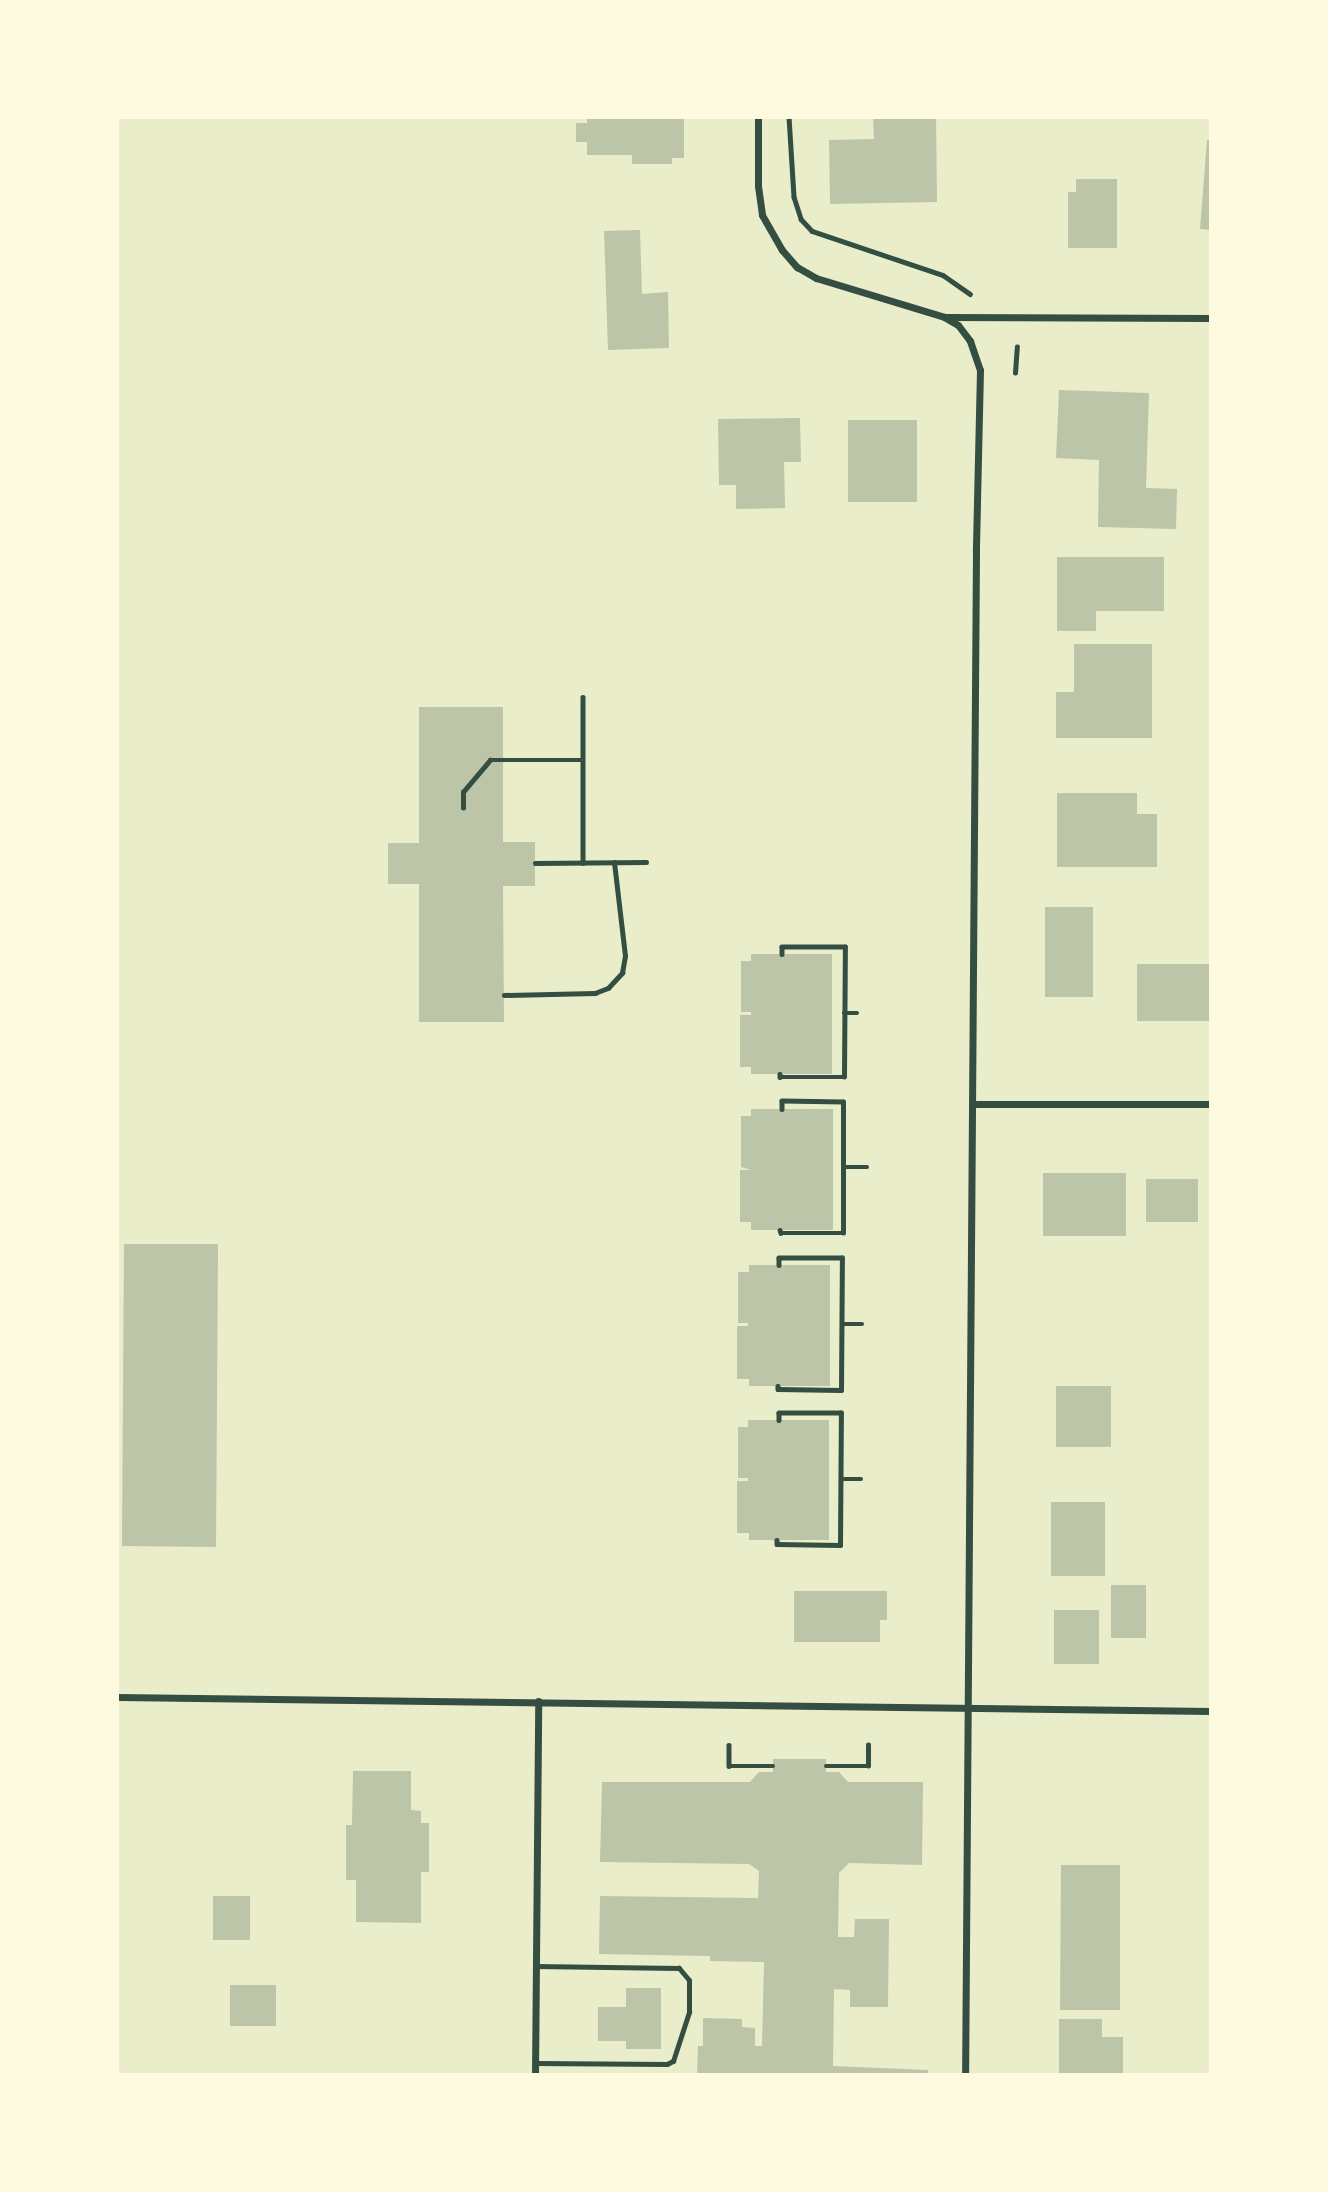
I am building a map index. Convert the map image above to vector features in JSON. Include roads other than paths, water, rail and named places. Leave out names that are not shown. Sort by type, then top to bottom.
[{"type":"street","points":[[758,117],[758,186],[761,205],[771,234],[782,250],[797,267],[816,278],[944,317],[958,325],[970,341],[980,370],[966,1709],[965,2075]]},
{"type":"street","points":[[944,317],[1211,318]]},
{"type":"street","points":[[972,1104],[1211,1104]]},
{"type":"street","points":[[117,1697],[1211,1711]]},
{"type":"street","points":[[535,2075],[537,1702]]},
{"type":"lane","points":[[535,1966],[680,1968],[689,1980],[689,2012],[673,2061],[667,2064],[535,2063]]}]
